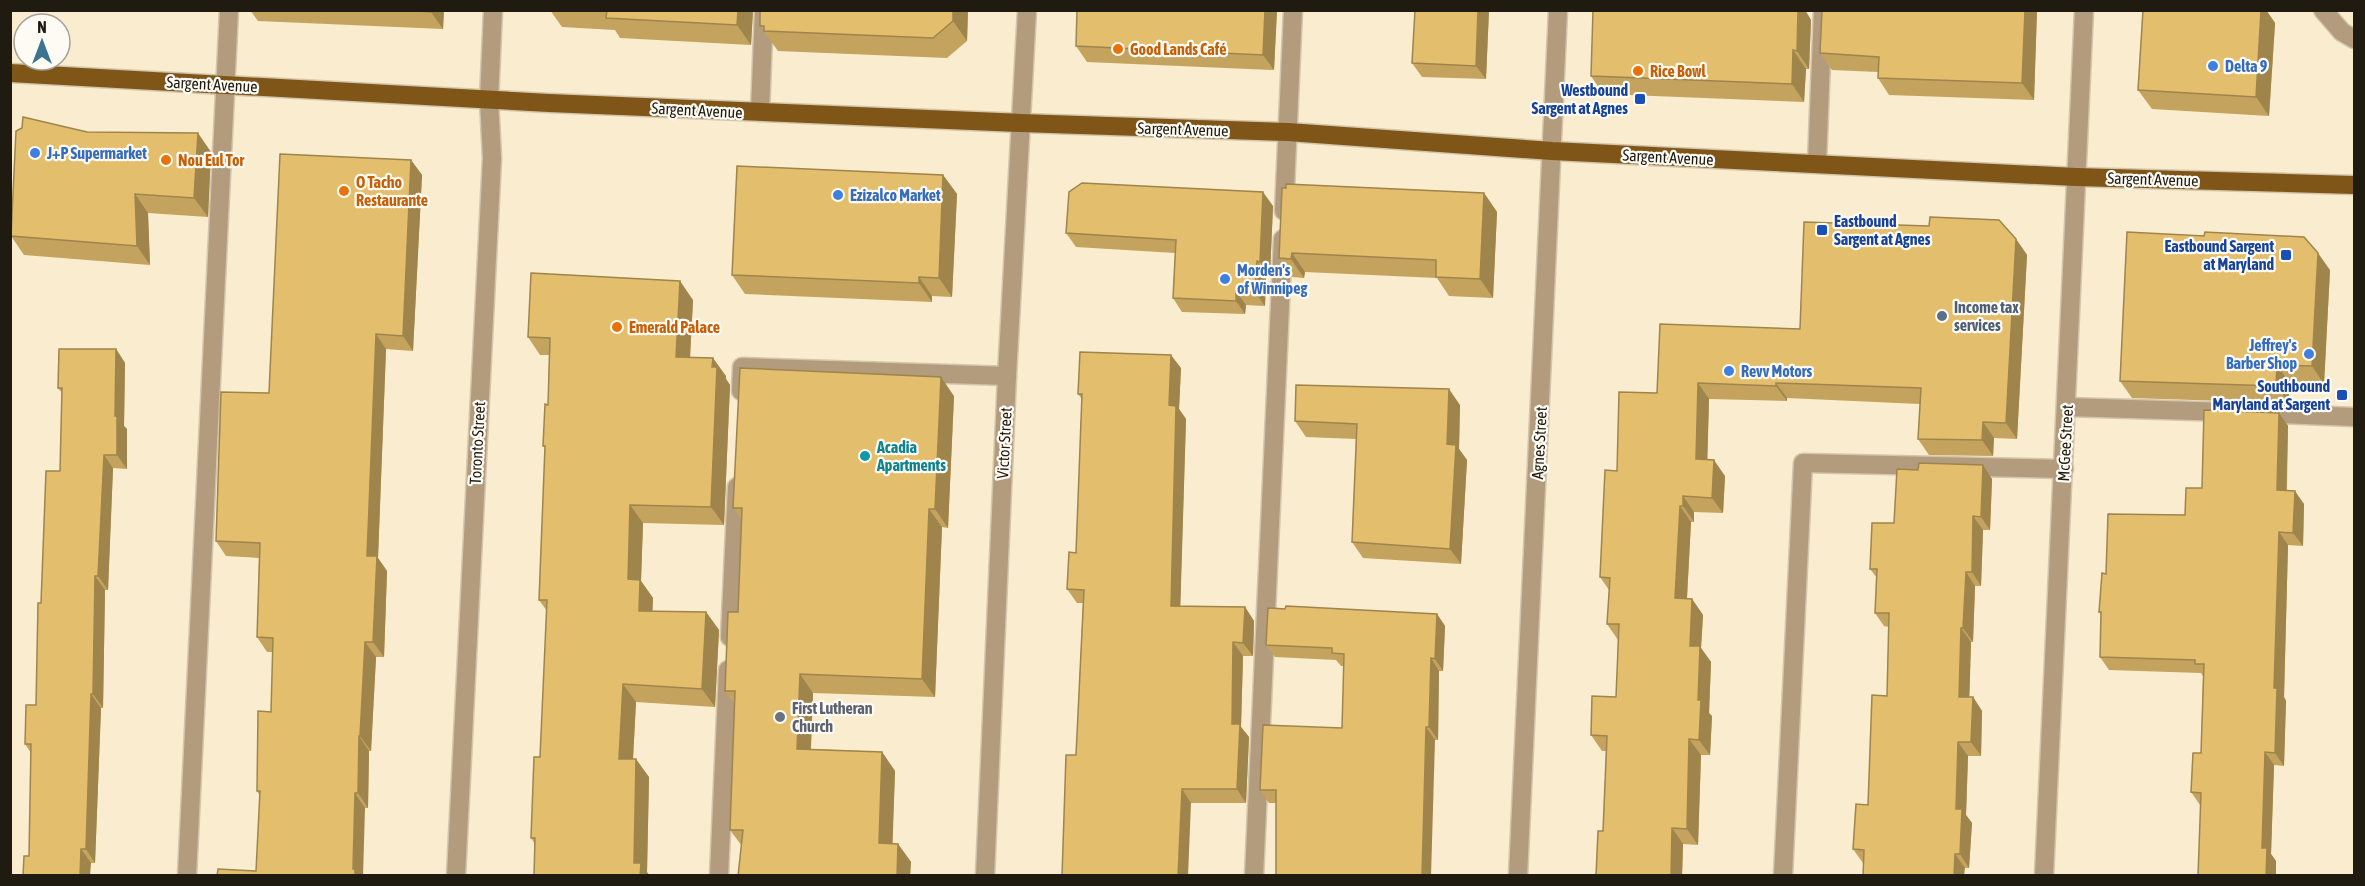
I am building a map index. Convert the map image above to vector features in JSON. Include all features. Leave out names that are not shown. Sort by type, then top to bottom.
[{"type":"main road","name":"Sargent Avenue","points":[[10,73],[489,100],[1288,132],[1552,152],[2076,177],[2355,185]]},
{"type":"street","points":[[187,876],[229,10]]},
{"type":"street","name":"Toronto Street","points":[[456,876],[492,158],[489,100],[493,10]]},
{"type":"street","points":[[760,112],[764,10]]},
{"type":"street","name":"Victor Street","points":[[985,876],[1007,376],[1027,10]]},
{"type":"street","points":[[1254,876],[1293,10]]},
{"type":"street","name":"Agnes Street","points":[[1518,876],[1558,10]]},
{"type":"street","points":[[1817,163],[1823,10]]},
{"type":"street","name":"McGee Street","points":[[2044,876],[2084,10]]},
{"type":"street","points":[[2323,10],[2342,32],[2355,39]]},
{"type":"street","points":[[740,414],[742,367],[1007,376]]},
{"type":"street","points":[[2067,407],[2355,417]]},
{"type":"street","points":[[1783,876],[1803,463],[2064,469]]},
{"type":"street","points":[[718,876],[737,473]]},
{"type":"building","points":[[402,10],[431,10],[431,12]]},
{"type":"building","points":[[607,10],[738,10],[737,25],[606,18]]},
{"type":"building","points":[[760,10],[953,10],[953,21],[933,38],[764,31],[764,26],[760,26]]},
{"type":"building","points":[[1077,10],[1265,10],[1263,55],[1076,46]]},
{"type":"building","points":[[1415,10],[1478,10],[1476,66],[1412,63]]},
{"type":"building","points":[[1593,10],[1798,10],[1797,51],[1793,50],[1792,84],[1591,76]]},
{"type":"building","points":[[1822,10],[2025,10],[2022,83],[1878,78],[1879,57],[1820,53]]},
{"type":"building","name":"Delta 9","points":[[2143,10],[2261,10],[2256,97],[2138,90]]},
{"type":"building","points":[[23,117],[87,132],[198,133],[194,198],[135,194],[137,246],[11,236],[16,131],[22,128]]},
{"type":"building","points":[[280,154],[411,160],[403,336],[376,334],[367,556],[377,556],[373,642],[365,642],[358,793],[355,793],[353,869],[355,869],[355,876],[217,876],[218,869],[256,871],[260,791],[257,791],[258,711],[271,712],[273,638],[257,637],[260,543],[216,541],[221,392],[269,393]]},
{"type":"building","points":[[737,166],[943,175],[939,278],[919,277],[919,283],[732,275]]},
{"type":"building","points":[[1082,183],[1263,192],[1260,262],[1257,261],[1255,292],[1236,291],[1236,301],[1173,298],[1176,240],[1066,233],[1069,192]]},
{"type":"building","points":[[1286,184],[1484,193],[1480,279],[1436,277],[1436,260],[1292,253],[1291,259],[1279,258],[1282,188],[1286,188]]},
{"type":"building","points":[[1930,217],[1999,220],[2016,239],[2006,423],[1983,422],[1982,440],[1918,439],[1921,388],[1698,383],[1696,459],[1714,460],[1712,498],[1683,496],[1683,506],[1680,506],[1675,598],[1692,599],[1690,646],[1700,646],[1699,740],[1689,739],[1687,829],[1672,828],[1671,876],[1596,876],[1598,831],[1603,831],[1607,736],[1591,735],[1592,696],[1616,697],[1619,624],[1607,624],[1610,578],[1600,577],[1605,470],[1617,471],[1619,392],[1657,393],[1660,324],[1800,329],[1804,222],[1929,226]]},
{"type":"building","points":[[2127,232],[2204,236],[2205,232],[2304,237],[2318,253],[2312,366],[2277,365],[2276,386],[2120,381]]},
{"type":"building","points":[[531,273],[680,281],[676,357],[713,358],[712,367],[717,367],[711,507],[630,505],[628,579],[640,580],[639,611],[706,612],[702,689],[623,684],[619,759],[636,759],[634,863],[641,863],[640,876],[534,876],[535,838],[531,838],[534,757],[540,757],[547,600],[539,600],[545,446],[543,446],[545,404],[548,405],[550,338],[528,337]]},
{"type":"building","points":[[59,349],[116,349],[117,455],[104,455],[98,576],[95,576],[93,694],[91,694],[86,849],[81,849],[80,876],[23,876],[24,856],[29,856],[31,744],[25,744],[26,705],[36,705],[38,603],[41,603],[46,471],[60,471],[62,388],[58,388]]},
{"type":"building","points":[[1080,352],[1171,355],[1169,405],[1176,406],[1171,606],[1245,607],[1243,643],[1233,642],[1232,724],[1240,724],[1237,789],[1182,789],[1178,876],[1062,876],[1066,755],[1076,755],[1084,590],[1067,589],[1069,552],[1076,553],[1082,394],[1078,394]]},
{"type":"building","points":[[740,368],[941,377],[935,509],[929,509],[922,679],[800,674],[797,749],[882,752],[879,843],[898,844],[897,876],[738,876],[743,830],[730,830],[735,691],[725,691],[728,612],[738,612],[742,508],[733,508]]},
{"type":"building","points":[[1296,385],[1449,389],[1447,444],[1456,445],[1450,549],[1352,542],[1357,424],[1295,421]]},
{"type":"building","points":[[2204,410],[2279,413],[2277,490],[2295,491],[2293,533],[2279,532],[2274,688],[2277,688],[2275,753],[2265,752],[2262,848],[2267,848],[2266,876],[2198,876],[2201,793],[2191,792],[2193,753],[2201,753],[2204,664],[2195,664],[2195,660],[2100,657],[2101,612],[2099,612],[2102,573],[2106,574],[2108,514],[2185,515],[2186,488],[2202,488]]},
{"type":"building","points":[[1919,463],[1983,465],[1981,517],[1973,516],[1972,572],[1966,572],[1963,628],[1961,628],[1959,697],[1973,697],[1971,742],[1958,742],[1956,809],[1962,809],[1960,854],[1955,854],[1954,876],[1863,876],[1864,850],[1853,849],[1856,804],[1868,805],[1872,695],[1887,696],[1889,613],[1875,613],[1877,569],[1870,569],[1872,523],[1894,523],[1897,469],[1918,470]]},
{"type":"building","points":[[1286,606],[1437,614],[1435,659],[1431,658],[1429,727],[1426,727],[1422,876],[1276,876],[1276,790],[1260,790],[1263,725],[1342,728],[1344,654],[1332,653],[1332,648],[1266,645],[1268,608],[1285,609]]},
{"type":"place","name":"Good Lands Café","points":[[1118,49]]},
{"type":"place","name":"Delta 9","points":[[2213,66]]},
{"type":"place","name":"Rice Bowl","points":[[1638,71]]},
{"type":"place","name":"Westbound Sargent at Agnes","points":[[1640,99]]},
{"type":"place","name":"J+P Supermarket","points":[[35,153]]},
{"type":"place","name":"Nou Eul Tor","points":[[166,160]]},
{"type":"place","name":"O Tacho Restaurante","points":[[344,191]]},
{"type":"place","name":"Ezizalco Market","points":[[838,195]]},
{"type":"place","name":"Eastbound Sargent at Agnes","points":[[1822,230]]},
{"type":"place","name":"Eastbound Sargent at Maryland","points":[[2286,255]]},
{"type":"place","name":"Morden's of Winnipeg","points":[[1225,279]]},
{"type":"place","name":"Income tax services","points":[[1942,316]]},
{"type":"place","name":"Emerald Palace","points":[[617,327]]},
{"type":"place","name":"Jeffrey's Barber Shop","points":[[2309,354]]},
{"type":"place","name":"Revv Motors","points":[[1729,371]]},
{"type":"place","name":"Southbound Maryland at Sargent","points":[[2342,395]]},
{"type":"place","name":"Acadia Apartments","points":[[865,456]]},
{"type":"place","name":"First Lutheran Church","points":[[780,717]]}]
